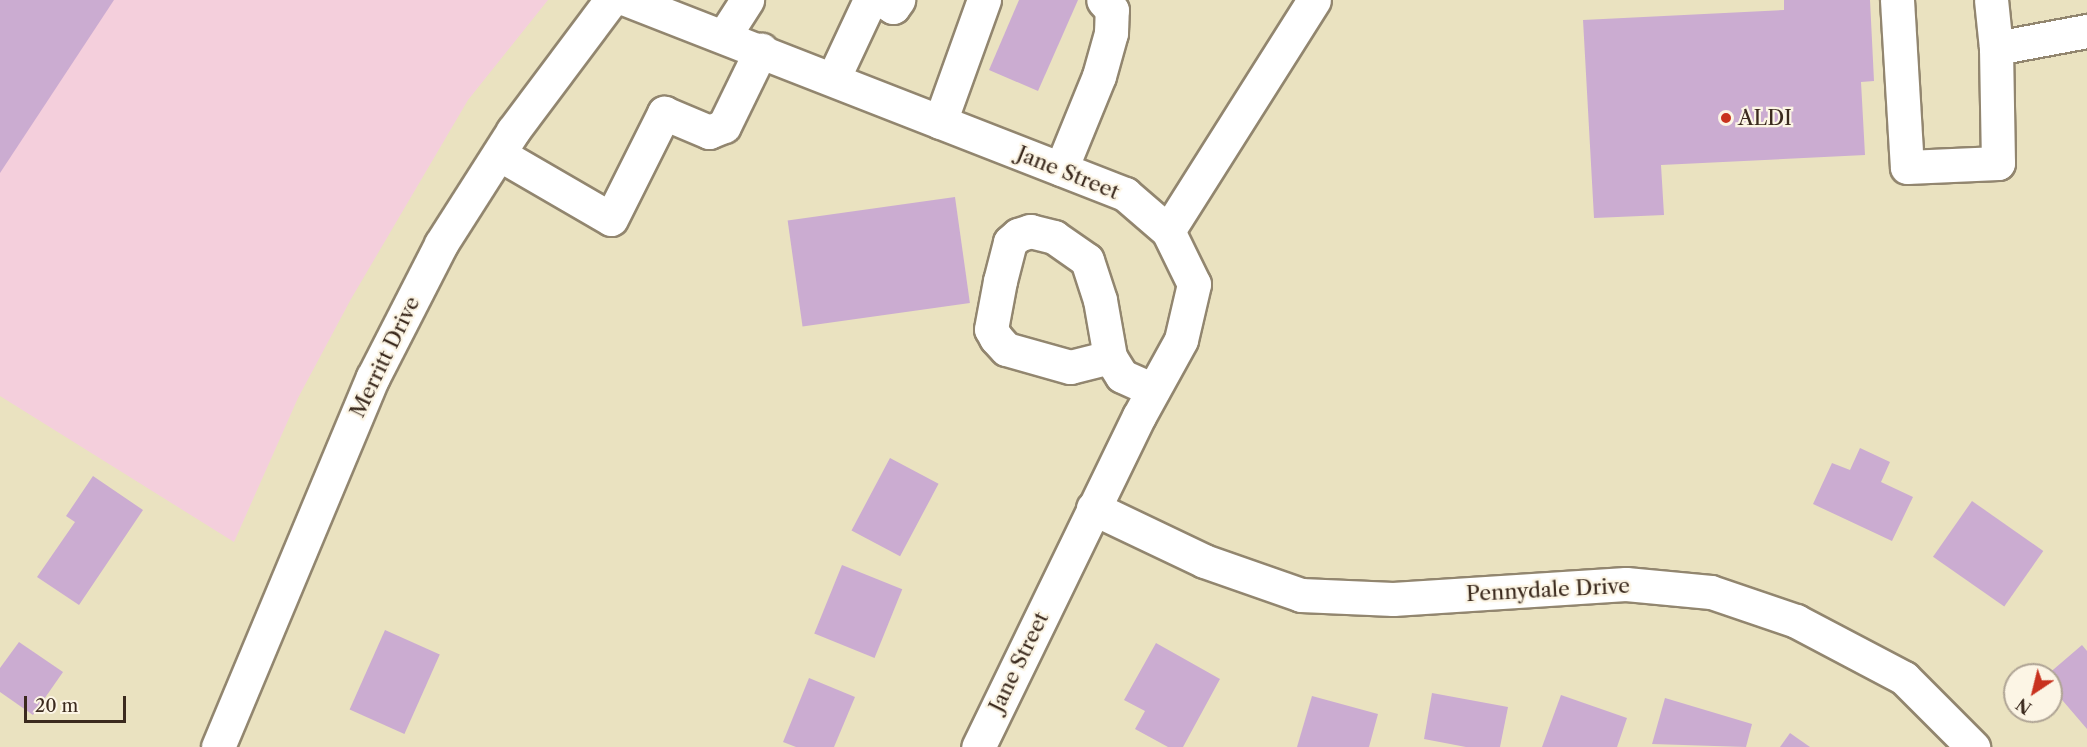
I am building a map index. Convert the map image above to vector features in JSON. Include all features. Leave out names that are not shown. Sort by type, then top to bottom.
[{"type":"street","name":"Merritt Drive","points":[[218,747],[373,377],[441,244],[498,154],[611,0]]},
{"type":"street","name":"Jane Street","points":[[628,0],[833,78],[1125,194],[1168,231],[1194,284],[1181,340],[1093,508],[978,747]]},
{"type":"street","points":[[724,36],[747,0]]},
{"type":"street","points":[[833,78],[870,0]]},
{"type":"street","points":[[882,0],[893,7],[898,0]]},
{"type":"street","points":[[940,122],[984,0]]},
{"type":"street","points":[[1060,169],[1099,76],[1111,33],[1112,10],[1103,0]]},
{"type":"street","points":[[1168,231],[1314,0]]},
{"type":"street","points":[[1897,0],[1907,167],[1998,163],[1996,48],[1991,0]]},
{"type":"street","points":[[1996,48],[2087,31]]},
{"type":"street","points":[[498,154],[611,219],[664,113],[709,132],[724,126],[761,50]]},
{"type":"street","points":[[1110,357],[1122,376],[1153,390]]},
{"type":"street","name":"Pennydale Drive","points":[[1093,508],[1204,561],[1301,595],[1393,599],[1626,584],[1711,592],[1796,621],[1904,678],[1973,747]]},
{"type":"shaded area","points":[[0,0],[548,0],[468,100],[351,299],[298,398],[234,542],[0,396]]},
{"type":"building","points":[[0,0],[114,0],[0,173]]},
{"type":"building","points":[[1019,0],[1078,0],[1038,91],[989,70]]},
{"type":"building","name":"ALDI","points":[[1784,0],[1870,0],[1874,81],[1861,82],[1865,155],[1661,165],[1664,215],[1594,218],[1583,20],[1784,10]]},
{"type":"building","points":[[955,197],[970,303],[803,326],[788,221]]},
{"type":"building","points":[[1860,448],[1890,462],[1881,482],[1913,497],[1892,541],[1813,504],[1832,463],[1850,470]]},
{"type":"building","points":[[890,458],[939,484],[900,556],[852,530]]},
{"type":"building","points":[[93,476],[143,510],[79,605],[37,577],[75,522],[66,516]]},
{"type":"building","points":[[1972,501],[2043,551],[2004,607],[1933,557]]},
{"type":"building","points":[[842,565],[902,589],[875,658],[814,634]]},
{"type":"building","points":[[385,630],[440,654],[404,734],[350,709]]},
{"type":"building","points":[[19,642],[63,672],[33,715],[0,692],[0,668]]},
{"type":"building","points":[[1156,643],[1220,679],[1183,747],[1168,747],[1135,729],[1145,711],[1124,700]]},
{"type":"building","points":[[2082,645],[2087,651],[2087,729],[2063,701],[2063,663],[2061,663]]},
{"type":"building","points":[[809,678],[855,697],[834,747],[796,747],[783,742]]},
{"type":"building","points":[[1432,693],[1508,707],[1500,747],[1466,747],[1424,739]]},
{"type":"building","points":[[1561,695],[1627,718],[1617,747],[1542,747]]},
{"type":"building","points":[[1312,696],[1378,714],[1369,747],[1297,747]]},
{"type":"building","points":[[1665,698],[1752,724],[1746,747],[1652,744]]},
{"type":"building","points":[[1790,733],[1810,747],[1780,747]]},
{"type":"place","name":"ALDI","points":[[1726,118]]}]
